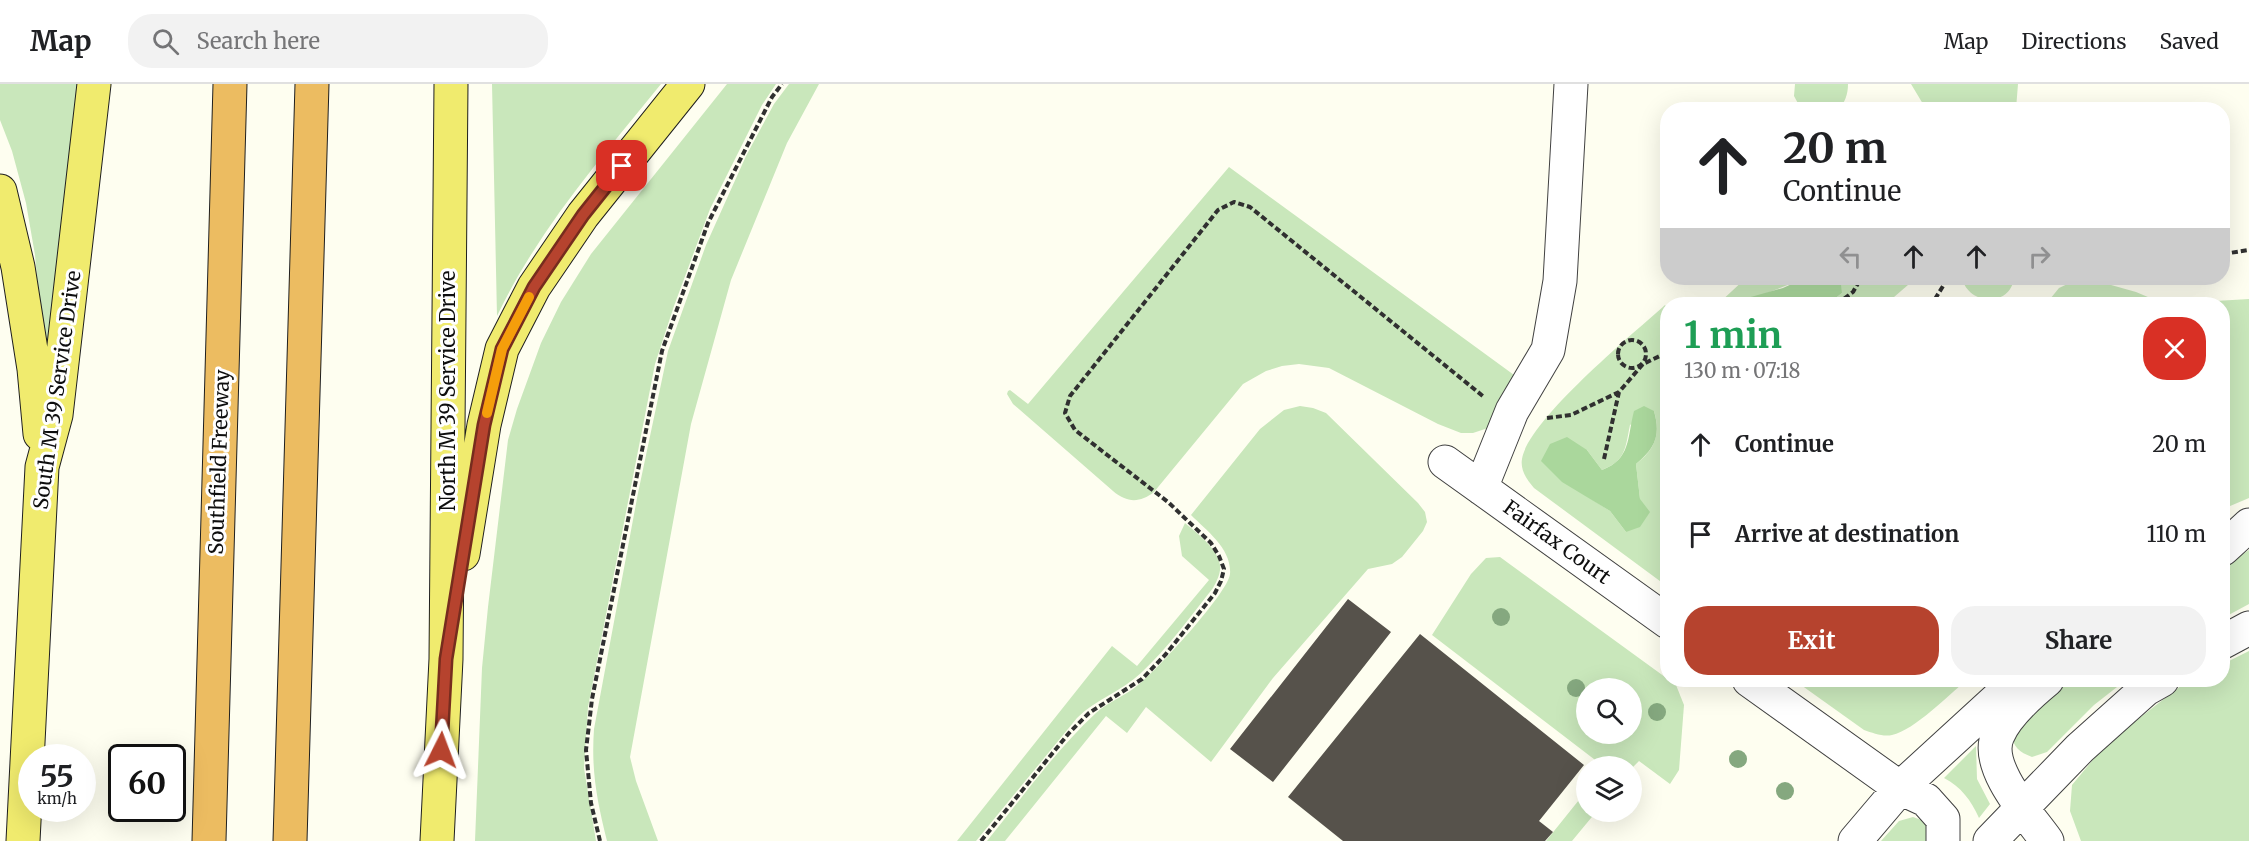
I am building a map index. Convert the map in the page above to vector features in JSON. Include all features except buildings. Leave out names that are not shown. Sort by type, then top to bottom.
[{"type":"highway","name":"Southfield Freeway","points":[[209,841],[230,84]]},
{"type":"highway","points":[[290,841],[312,84]]},
{"type":"main road","name":"South M 39 Service Drive","points":[[23,841],[42,467],[56,415],[94,84]]},
{"type":"main road","name":"North M 39 Service Drive","points":[[437,841],[446,659],[451,84]]},
{"type":"main road","points":[[446,659],[484,425],[502,349],[534,287],[583,215],[688,84]]},
{"type":"main road","points":[[0,190],[18,267],[34,369],[42,467]]},
{"type":"street","points":[[1481,488],[1512,411],[1548,350],[1560,281],[1571,84]]},
{"type":"street","name":"Fairfax Court","points":[[1445,462],[1660,616]]},
{"type":"street","points":[[2230,532],[2249,524]]},
{"type":"street","points":[[2230,542],[2249,524]]},
{"type":"street","points":[[2230,638],[2249,628]]},
{"type":"street","points":[[1759,687],[1900,788],[1926,800],[1943,819],[1943,841]]},
{"type":"street","points":[[1855,841],[1900,788],[2010,687]]},
{"type":"street","points":[[2040,687],[2014,712],[1997,736],[1994,751],[2008,787],[2047,841]]},
{"type":"street","points":[[1990,841],[2080,748],[2150,687]]},
{"type":"path","points":[[600,841],[591,802],[586,750],[592,699],[662,351],[708,224],[772,98],[782,84]]},
{"type":"path","points":[[981,841],[1089,713],[1142,679],[1166,654],[1215,593],[1221,581],[1224,569],[1220,556],[1211,543],[1168,502],[1075,430],[1065,413],[1070,396],[1218,210],[1234,202],[1250,207],[1478,393],[1525,416],[1549,418],[1571,415],[1619,392],[1643,364],[1647,356],[1645,346],[1637,340],[1632,339],[1623,343],[1618,356],[1622,363],[1630,368],[1643,364],[1660,356]]},
{"type":"path","points":[[2230,253],[2249,250]]},
{"type":"path","points":[[1846,297],[1857,285]]},
{"type":"path","points":[[1604,459],[1619,392]]},
{"type":"green space","points":[[0,84],[80,84],[47,395],[35,255],[26,203],[12,151],[0,120]]},
{"type":"green space","points":[[492,84],[661,84],[551,224],[513,284],[497,316]]},
{"type":"green space","points":[[727,84],[776,84],[762,105],[710,209],[655,364],[588,707],[584,768],[596,841],[475,841],[482,668],[508,440],[517,409],[541,343],[561,302],[591,254]]},
{"type":"green space","points":[[789,84],[819,84],[787,143],[731,280],[691,424],[630,757],[636,781],[658,841],[607,841],[596,786],[593,759],[594,729],[638,493],[668,351],[706,245],[746,156],[774,104]]},
{"type":"green space","points":[[1795,84],[1848,84],[1844,102],[1797,102],[1794,96]]},
{"type":"green space","points":[[1911,84],[2018,84],[2017,102],[1922,102]]},
{"type":"green space","points":[[1229,167],[1525,383],[1491,427],[1473,433],[1461,433],[1438,424],[1329,368],[1299,364],[1282,366],[1266,371],[1243,384],[1154,492],[1139,500],[1134,500],[1123,498],[1113,491],[1013,404],[1007,394],[1008,391],[1010,390],[1028,404]]},
{"type":"green space","points":[[1738,285],[1787,285],[1754,297],[1726,297]]},
{"type":"green space","points":[[1790,285],[1841,285],[1842,293],[1837,297],[1751,297]]},
{"type":"green space","points":[[1841,285],[1908,285],[1894,297],[1837,297],[1842,293]]},
{"type":"green space","points":[[1965,285],[2012,285],[2005,294],[1999,297],[1978,297]]},
{"type":"green space","points":[[2065,285],[2111,285],[2148,297],[2052,297],[2059,288]]},
{"type":"green space","points":[[2249,299],[2249,498],[2230,506],[2230,300]]},
{"type":"green space","points":[[1660,309],[1660,581],[1534,488],[1522,467],[1522,459],[1529,442],[1542,423],[1607,356]],"holes":[[[1654,411],[1657,427],[1652,447],[1636,464],[1640,499],[1626,532],[1610,511],[1588,497],[1587,450],[1602,470],[1620,458],[1630,425]]]},
{"type":"green space","points":[[1300,406],[1326,413],[1418,503],[1425,512],[1427,522],[1423,531],[1402,557],[1392,564],[1368,569],[1273,678],[1211,762],[1146,707],[1127,733],[1106,716],[1005,841],[987,841],[1081,728],[1101,709],[1133,689],[1147,677],[1205,614],[1226,584],[1230,574],[1230,565],[1217,541],[1191,515],[1260,429],[1284,410]]},
{"type":"green space","points":[[1644,406],[1654,411],[1657,428],[1652,447],[1636,464],[1640,499],[1650,512],[1640,527],[1626,532],[1610,511],[1562,482],[1541,461],[1550,444],[1567,437],[1587,450],[1602,470],[1623,454],[1634,411]]},
{"type":"green space","points":[[1185,523],[1206,542],[1218,559],[1220,571],[1213,588],[1170,643],[1141,673],[1126,685],[1092,705],[1077,718],[976,841],[957,841],[1112,646],[1137,666],[1209,580],[1182,556],[1179,536]]},
{"type":"green space","points":[[2249,550],[2249,604],[2230,614],[2230,562]]},
{"type":"green space","points":[[1500,557],[1660,673],[1660,687],[1677,687],[1684,705],[1679,770],[1670,784],[1642,763],[1642,756],[1590,756],[1432,635],[1471,574],[1486,558]]},
{"type":"green space","points":[[2249,651],[2249,841],[2081,841],[2070,811],[2072,785],[2106,744],[2179,687],[2230,687],[2230,660]]},
{"type":"green space","points":[[1804,687],[1959,687],[1931,711],[1901,732],[1885,735],[1864,730]]},
{"type":"green space","points":[[2053,687],[2117,687],[2094,705],[2047,752],[2032,757],[2024,753],[2018,749],[2012,734]]},
{"type":"green space","points":[[1976,746],[1977,779],[1990,804],[1979,818],[1965,795],[1944,778]]},
{"type":"green space","points":[[1576,804],[1576,822],[1588,822],[1572,841],[1546,841]]},
{"type":"green space","points":[[1913,817],[1927,822],[1932,841],[1881,841],[1899,821]]},
{"type":"slow traffic","points":[[487,413],[502,349],[529,297]]},
{"type":"route","points":[[441,750],[446,659],[484,425],[502,349],[534,287],[583,215],[622,166]]}]
